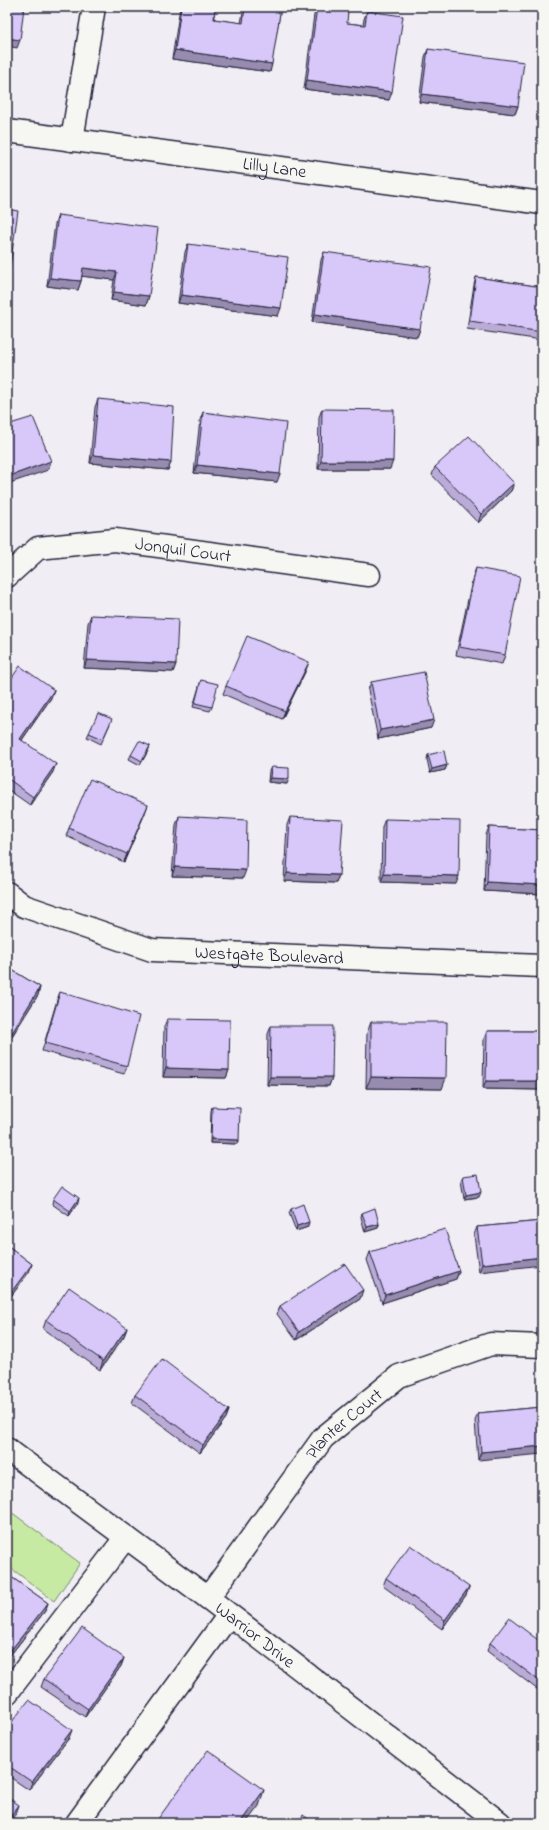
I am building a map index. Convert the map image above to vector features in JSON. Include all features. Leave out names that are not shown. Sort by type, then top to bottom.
[{"type":"street","points":[[72,140],[94,7]]},
{"type":"street","name":"Lilly Lane","points":[[7,131],[542,203]]},
{"type":"street","name":"Jonquil Court","points":[[7,576],[38,548],[115,540],[369,575]]},
{"type":"street","name":"Westgate Boulevard","points":[[7,893],[24,906],[152,950],[542,966]]},
{"type":"street","name":"Planter Court","points":[[208,1598],[323,1438],[399,1376],[491,1344],[542,1346]]},
{"type":"street","name":"Warrior Drive","points":[[7,1449],[208,1598],[476,1816],[500,1823]]},
{"type":"street","points":[[7,1693],[126,1537]]},
{"type":"street","points":[[77,1823],[229,1615]]},
{"type":"green space","points":[[7,1509],[80,1563],[54,1601],[7,1565]]},
{"type":"building","points":[[7,7],[24,7],[20,40],[7,38]]},
{"type":"building","points":[[181,7],[215,7],[214,19],[243,23],[245,7],[281,7],[272,64],[175,50]]},
{"type":"building","points":[[317,7],[348,10],[347,23],[365,25],[367,11],[403,16],[392,92],[307,80]]},
{"type":"building","points":[[428,49],[524,62],[518,106],[422,94]]},
{"type":"building","points":[[7,209],[18,211],[9,273],[7,273]]},
{"type":"building","points":[[58,215],[158,228],[149,296],[114,292],[117,272],[83,268],[81,281],[50,278]]},
{"type":"building","points":[[188,244],[288,257],[281,308],[181,295]]},
{"type":"building","points":[[324,252],[431,267],[420,329],[315,314]]},
{"type":"building","points":[[476,277],[542,287],[542,332],[470,321]]},
{"type":"building","points":[[98,399],[174,407],[171,462],[93,455]]},
{"type":"building","points":[[322,409],[394,410],[393,461],[321,461]]},
{"type":"building","points":[[203,412],[286,423],[280,474],[197,465]]},
{"type":"building","points":[[33,417],[51,461],[7,477],[7,425]]},
{"type":"building","points":[[469,436],[514,483],[481,514],[435,467]]},
{"type":"building","points":[[476,568],[520,576],[505,655],[459,647]]},
{"type":"building","points":[[91,615],[178,619],[176,664],[87,660]]},
{"type":"building","points":[[247,636],[309,662],[285,711],[226,686]]},
{"type":"building","points":[[20,666],[54,690],[20,739],[56,764],[33,797],[7,778],[7,685]]},
{"type":"building","points":[[424,672],[434,720],[380,730],[371,682]]},
{"type":"building","points":[[201,680],[218,684],[212,707],[195,703]]},
{"type":"building","points":[[98,713],[112,719],[103,739],[89,733]]},
{"type":"building","points":[[139,741],[150,746],[142,761],[131,755]]},
{"type":"building","points":[[444,751],[447,765],[432,769],[428,755]]},
{"type":"building","points":[[271,767],[289,768],[289,779],[270,778]]},
{"type":"building","points":[[90,779],[148,805],[127,854],[69,828]]},
{"type":"building","points":[[179,816],[247,820],[246,870],[175,867]]},
{"type":"building","points":[[290,817],[343,820],[339,875],[287,873]]},
{"type":"building","points":[[385,819],[460,821],[459,876],[384,874]]},
{"type":"building","points":[[489,827],[542,830],[542,885],[487,882]]},
{"type":"building","points":[[7,967],[40,987],[12,1033],[7,1030]]},
{"type":"building","points":[[60,992],[139,1016],[127,1066],[45,1043]]},
{"type":"building","points":[[167,1019],[230,1020],[229,1070],[166,1068]]},
{"type":"building","points":[[371,1022],[447,1022],[446,1078],[371,1077]]},
{"type":"building","points":[[271,1026],[333,1026],[332,1077],[270,1077]]},
{"type":"building","points":[[487,1031],[542,1031],[542,1081],[486,1081]]},
{"type":"building","points":[[212,1107],[240,1108],[239,1140],[211,1139]]},
{"type":"building","points":[[478,1174],[481,1192],[466,1195],[463,1176]]},
{"type":"building","points":[[62,1186],[79,1198],[70,1211],[53,1199]]},
{"type":"building","points":[[303,1204],[309,1222],[297,1226],[291,1209]]},
{"type":"building","points":[[375,1208],[379,1224],[367,1227],[362,1213]]},
{"type":"building","points":[[542,1221],[542,1257],[482,1264],[477,1227]]},
{"type":"building","points":[[445,1229],[459,1271],[385,1295],[370,1252]]},
{"type":"building","points":[[7,1245],[32,1264],[12,1291],[7,1287]]},
{"type":"building","points":[[345,1264],[363,1290],[299,1332],[280,1306]]},
{"type":"building","points":[[69,1287],[127,1328],[103,1361],[46,1320]]},
{"type":"building","points":[[162,1359],[229,1410],[203,1445],[135,1395]]},
{"type":"building","points":[[542,1407],[542,1446],[481,1452],[478,1413]]},
{"type":"building","points":[[410,1545],[469,1587],[445,1620],[386,1578]]},
{"type":"building","points":[[7,1574],[48,1603],[11,1650],[7,1647]]},
{"type":"building","points":[[509,1618],[542,1643],[542,1683],[490,1643]]},
{"type":"building","points":[[82,1628],[124,1658],[88,1709],[44,1679]]},
{"type":"building","points":[[29,1700],[72,1730],[32,1782],[7,1765],[7,1728]]},
{"type":"building","points":[[208,1750],[264,1790],[240,1823],[155,1823]]},
{"type":"building","points":[[7,1797],[19,1805],[7,1821]]},
{"type":"building","points":[[303,1815],[314,1823],[298,1823]]}]
